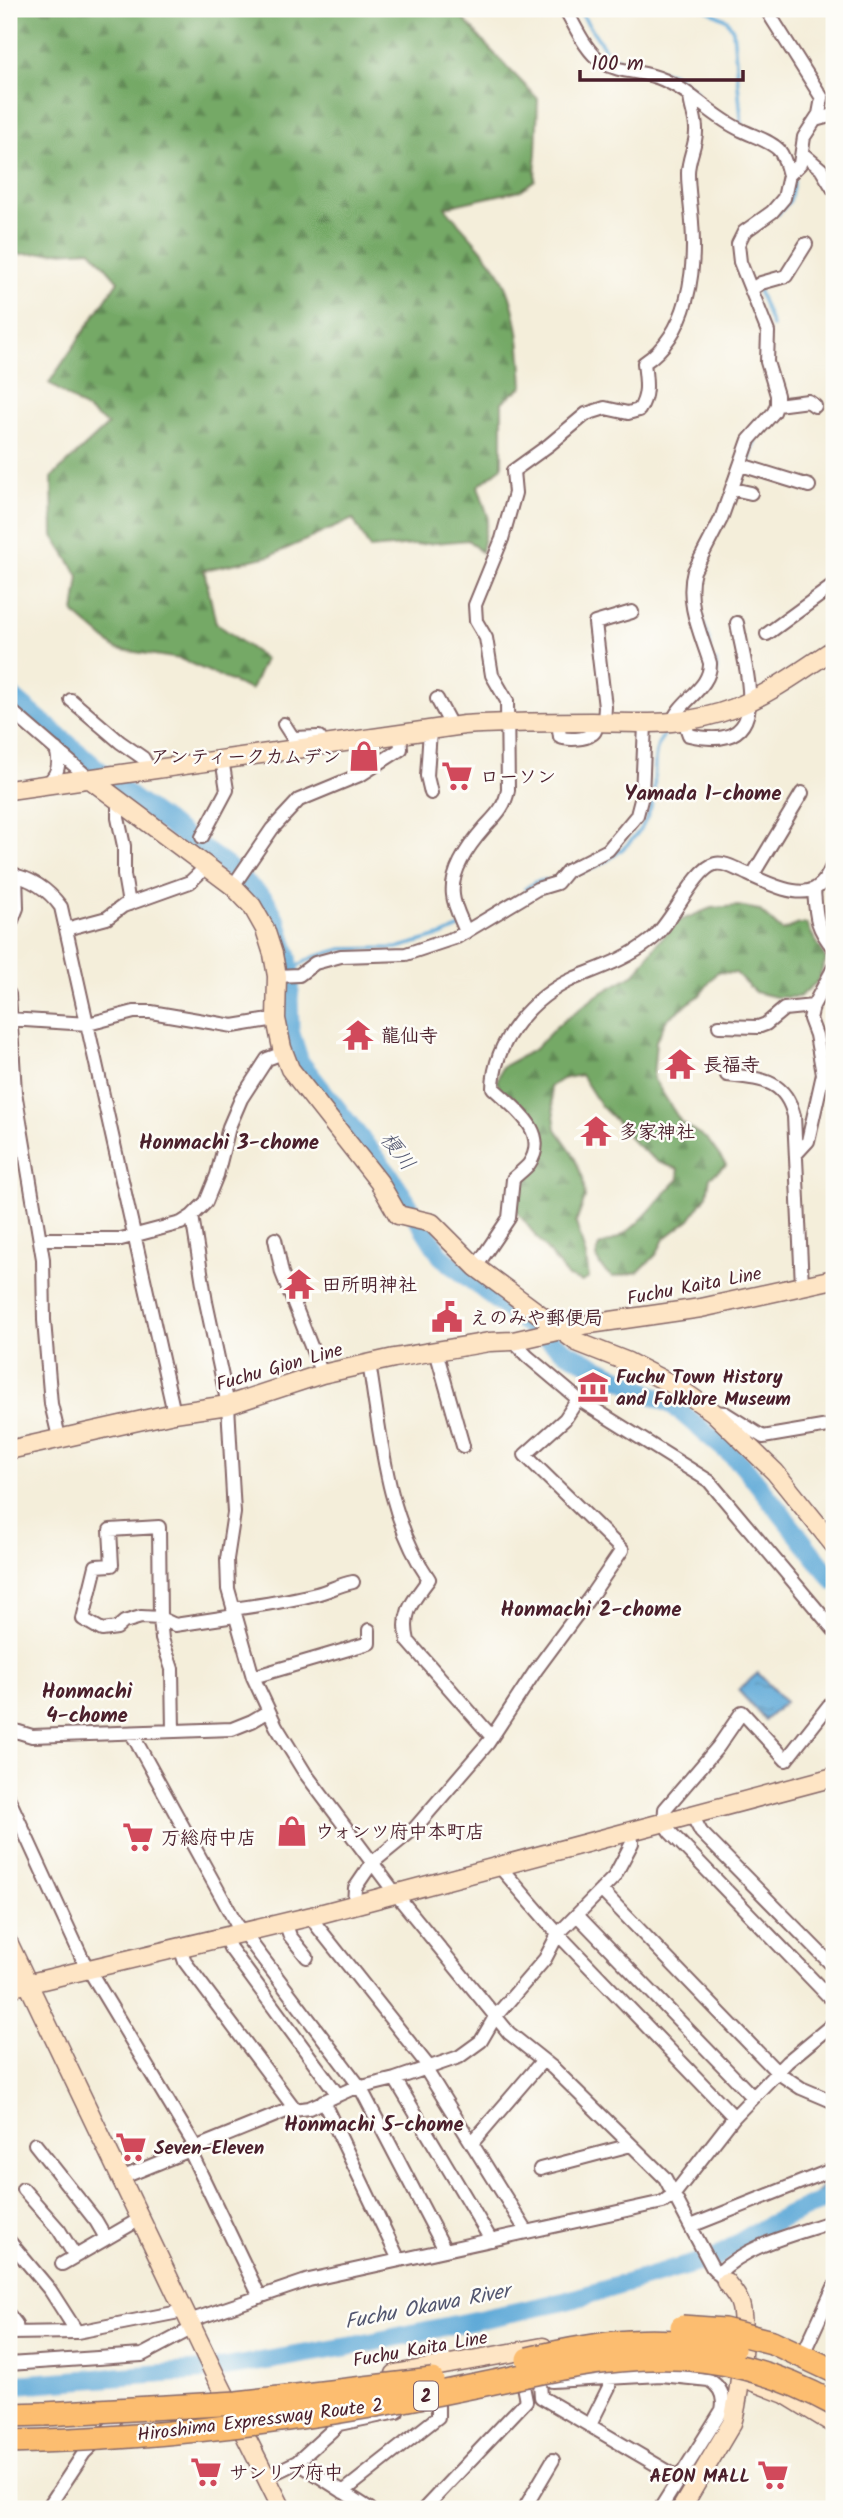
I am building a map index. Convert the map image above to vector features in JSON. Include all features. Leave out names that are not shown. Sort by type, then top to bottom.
[{"type":"highway","points":[[534,2374],[608,2335],[631,2330],[679,2327],[747,2335],[772,2343],[834,2371]]},
{"type":"highway","name":"Hiroshima Expressway Route 2","points":[[9,2427],[89,2425],[226,2412],[333,2398],[432,2380],[534,2374],[609,2342],[668,2340],[701,2343],[765,2358],[834,2387]]},
{"type":"highway","name":"Hiroshima Expressway Route 2","points":[[9,2442],[90,2439],[206,2429],[336,2412],[621,2358],[699,2359],[758,2371],[834,2404]]},
{"type":"highway","points":[[534,2374],[603,2366],[662,2365],[709,2369],[742,2375],[771,2385],[834,2422]]},
{"type":"highway","points":[[9,2417],[237,2403],[432,2380]]},
{"type":"highway","points":[[9,2449],[90,2439]]},
{"type":"street","points":[[565,9],[592,52],[601,61],[618,69],[653,75],[691,95],[713,115],[739,130],[767,141],[781,151],[790,174]]},
{"type":"street","points":[[766,9],[822,98],[819,114],[804,137],[801,158],[790,174],[784,198],[744,232],[738,244],[740,262],[755,287],[768,332],[767,362],[781,404]]},
{"type":"street","points":[[466,932],[453,897],[453,882],[459,865],[478,835],[505,805],[508,790],[507,701],[492,675],[486,638],[476,621],[475,605],[502,539],[514,493],[513,471],[586,414],[605,408],[628,413],[639,410],[645,401],[644,363],[663,348],[671,336],[689,292],[692,226],[688,172],[696,135],[691,95]]},
{"type":"street","points":[[816,120],[834,115]]},
{"type":"street","points":[[801,158],[821,169],[834,190]]},
{"type":"street","points":[[755,287],[786,276],[806,244]]},
{"type":"street","points":[[737,623],[750,714],[736,734],[726,738],[704,739],[689,735],[678,722],[678,709],[704,682],[710,671],[692,603],[692,579],[741,491],[750,440],[781,404],[808,401],[815,406]]},
{"type":"street","points":[[745,467],[809,486]]},
{"type":"street","points":[[767,634],[834,585]]},
{"type":"street","points":[[601,722],[605,707],[595,624],[632,612]]},
{"type":"street","points":[[9,790],[452,727],[508,722],[678,722],[714,714],[750,701],[776,688],[834,649]]},
{"type":"street","points":[[437,699],[452,727]]},
{"type":"street","points":[[71,700],[120,742],[144,758],[150,770]]},
{"type":"street","points":[[9,709],[56,749],[101,777],[118,800],[233,886],[252,906],[265,929],[273,954],[277,976],[276,1019],[283,1053],[290,1069],[379,1182],[398,1215],[432,1223],[547,1333],[628,1362],[677,1387],[713,1412],[767,1464],[834,1545]]},
{"type":"street","points":[[284,724],[293,738],[319,737],[324,745]]},
{"type":"street","points":[[277,976],[299,975],[315,963],[341,956],[406,954],[457,937],[537,889],[557,884],[567,871],[608,850],[637,815],[642,796],[645,724]]},
{"type":"street","points":[[430,730],[427,776],[431,793]]},
{"type":"street","points":[[233,886],[272,829],[299,800],[362,774],[401,749],[400,734]]},
{"type":"street","points":[[45,785],[53,779],[58,769],[56,749]]},
{"type":"street","points":[[202,837],[227,790],[222,760]]},
{"type":"street","points":[[752,876],[802,793]]},
{"type":"street","points":[[118,800],[118,818],[124,846],[124,875],[130,904]]},
{"type":"street","points":[[476,1266],[509,1218],[513,1179],[529,1164],[536,1147],[534,1131],[528,1122],[493,1088],[498,1058],[510,1031],[530,1008],[572,979],[610,966],[652,940],[670,921],[700,873],[715,864],[729,866],[779,888],[802,891],[814,890],[825,880],[834,862]]},
{"type":"street","points":[[66,929],[107,918],[123,906],[190,882],[206,866]]},
{"type":"street","points":[[9,928],[17,908],[12,875]]},
{"type":"street","points":[[12,875],[49,891],[61,907],[174,1413]]},
{"type":"street","points":[[814,890],[816,919],[820,932],[834,949]]},
{"type":"street","points":[[796,1154],[808,1141],[828,1081],[823,1074],[816,1035],[810,1019],[813,1006],[834,967]]},
{"type":"street","points":[[9,994],[15,1092],[43,1259],[44,1320],[51,1404],[59,1437]]},
{"type":"street","points":[[719,1026],[758,1027],[766,1024],[783,1009],[813,1006]]},
{"type":"street","points":[[10,1019],[88,1024],[134,1012],[151,1012],[233,1026],[276,1019]]},
{"type":"street","points":[[40,1239],[136,1237],[181,1223],[192,1216],[206,1202],[241,1099],[267,1059],[283,1053]]},
{"type":"street","points":[[727,1075],[754,1078],[783,1090],[790,1101],[794,1116],[802,1285]]},
{"type":"street","points":[[192,1216],[206,1301],[228,1405],[234,1513],[227,1559],[228,1589],[253,1677],[269,1711],[305,1773],[395,1893],[495,2017],[665,2178],[719,2274],[739,2302],[743,2320],[737,2408],[733,2423],[681,2509]]},
{"type":"street","points":[[275,1239],[282,1272],[322,1374]]},
{"type":"street","name":"Fuchu Kaita Line","points":[[547,1333],[701,1308],[834,1279]]},
{"type":"street","name":"Fuchu Gion Line","points":[[9,1450],[174,1413],[228,1405],[322,1374],[369,1363],[513,1341],[547,1333]]},
{"type":"street","points":[[513,1341],[578,1399],[709,1481],[834,1630]]},
{"type":"street","points":[[436,1351],[463,1446]]},
{"type":"street","points":[[369,1363],[388,1482],[405,1534],[429,1579],[408,1608],[405,1630],[408,1641],[492,1737]]},
{"type":"street","points":[[354,1904],[355,1888],[372,1863],[415,1828],[492,1737],[536,1670],[622,1550],[525,1455],[565,1419],[578,1399]]},
{"type":"street","points":[[713,1412],[725,1413],[763,1437],[834,1425]]},
{"type":"street","points":[[173,1731],[172,1669],[162,1639],[160,1618],[159,1527],[110,1530],[112,1565],[96,1566],[83,1619],[102,1630],[117,1628],[124,1622],[141,1617],[160,1618],[174,1625],[291,1600],[353,1582]]},
{"type":"street","points":[[253,1677],[369,1643],[369,1630]]},
{"type":"street","points":[[834,1699],[786,1760],[742,1712],[718,1747],[665,1809],[664,1823],[834,2002]]},
{"type":"street","points":[[9,1729],[32,1736],[232,1729],[269,1711]]},
{"type":"street","points":[[132,1734],[236,1923],[359,2087],[445,2250]]},
{"type":"street","points":[[9,1988],[312,1916],[834,1777]]},
{"type":"street","points":[[9,1799],[89,1969],[192,2147],[260,2297]]},
{"type":"street","points":[[692,1815],[701,1832],[834,1967]]},
{"type":"street","points":[[121,2178],[286,2110],[309,2108],[359,2087],[394,2079],[459,2057],[481,2041],[495,2017],[545,1959],[558,1934],[614,1877],[632,1843],[631,1832]]},
{"type":"street","points":[[499,1866],[558,1934],[734,2118]]},
{"type":"street","points":[[601,1890],[777,2072],[801,2088],[834,2102]]},
{"type":"street","points":[[577,1915],[753,2097]]},
{"type":"street","points":[[312,1916],[427,2068],[527,2232]]},
{"type":"street","points":[[285,1922],[290,1936],[307,1957]]},
{"type":"street","points":[[225,1937],[230,1948],[338,2095]]},
{"type":"street","points":[[9,1944],[282,2509]]},
{"type":"street","points":[[180,1947],[185,1962],[295,2109]]},
{"type":"street","points":[[9,2364],[142,2356],[191,2325],[309,2280],[663,2202],[675,2193],[753,2097],[777,2072],[834,2023]]},
{"type":"street","points":[[472,2143],[543,2060]]},
{"type":"street","points":[[394,2079],[491,2240]]},
{"type":"street","points":[[323,2101],[399,2260]]},
{"type":"street","points":[[35,2144],[96,2221],[106,2238]]},
{"type":"street","points":[[540,2169],[631,2145]]},
{"type":"street","points":[[693,2229],[834,2169]]},
{"type":"street","points":[[23,2189],[59,2230],[75,2256]]},
{"type":"street","points":[[62,2264],[140,2219]]},
{"type":"street","points":[[719,2274],[730,2261],[834,2221]]},
{"type":"street","points":[[9,2241],[50,2290],[77,2332]]},
{"type":"street","points":[[804,2352],[834,2287]]},
{"type":"street","points":[[9,2315],[16,2324],[13,2333],[191,2325]]},
{"type":"street","name":"Fuchu Kaita Line","points":[[9,2417],[116,2414],[225,2394],[482,2360],[614,2332],[722,2332],[772,2341],[834,2363]]},
{"type":"street","points":[[266,2477],[297,2462],[339,2424],[438,2404],[534,2374],[661,2375],[709,2380],[721,2390],[724,2402],[722,2410],[660,2509]]},
{"type":"street","points":[[534,2374],[541,2398],[679,2477]]},
{"type":"street","points":[[424,2509],[526,2401],[534,2374]]},
{"type":"street","points":[[590,2425],[609,2387],[609,2376]]},
{"type":"street","points":[[739,2378],[785,2394],[834,2422]]},
{"type":"street","points":[[343,2492],[438,2417],[438,2404]]},
{"type":"street","points":[[47,2509],[84,2453],[113,2425],[116,2414]]},
{"type":"street","points":[[524,2509],[554,2460]]},
{"type":"street","points":[[297,2462],[370,2509]]},
{"type":"green space","points":[[9,9],[455,9],[538,99],[535,180],[521,190],[445,207],[500,274],[511,300],[520,343],[523,386],[502,402],[502,467],[478,486],[488,516],[481,552],[468,540],[370,549],[353,519],[270,556],[204,570],[216,623],[265,659],[251,690],[180,659],[116,649],[74,613],[79,576],[53,536],[52,477],[108,425],[49,383],[118,281],[91,250],[9,255]]},
{"type":"green space","points":[[738,906],[759,910],[782,931],[799,924],[807,924],[826,960],[817,982],[799,997],[776,997],[755,992],[736,973],[717,972],[700,995],[667,1019],[656,1041],[653,1078],[681,1122],[708,1140],[726,1165],[710,1177],[707,1195],[690,1219],[664,1239],[656,1255],[638,1272],[613,1277],[599,1264],[597,1251],[599,1246],[625,1234],[643,1218],[679,1179],[678,1169],[658,1162],[633,1142],[601,1106],[581,1075],[562,1079],[550,1087],[556,1129],[572,1152],[583,1178],[585,1198],[576,1223],[589,1278],[582,1282],[568,1277],[518,1213],[514,1198],[517,1181],[538,1165],[545,1145],[541,1128],[501,1091],[497,1081],[502,1067],[535,1049],[557,1026],[596,996],[636,973],[658,942],[679,921],[711,908]]},
{"type":"water","points":[[758,1673],[785,1702],[765,1720],[738,1690]]},
{"type":"water","points":[[834,2181],[834,2207],[799,2214],[823,2186]]},
{"type":"waterway","points":[[578,9],[607,52],[626,65]]},
{"type":"waterway","points":[[706,9],[727,20],[733,30],[742,127]]},
{"type":"waterway","points":[[651,69],[673,74],[696,92]]},
{"type":"waterway","points":[[778,214],[790,200],[794,181]]},
{"type":"waterway","points":[[758,290],[772,326]]},
{"type":"waterway","points":[[834,414],[834,420]]},
{"type":"waterway","points":[[748,464],[755,441]]},
{"type":"waterway","points":[[739,487],[745,471]]},
{"type":"waterway","points":[[698,586],[706,561]]},
{"type":"waterway","points":[[700,611],[711,647]]},
{"type":"waterway","points":[[709,685],[717,673],[716,661]]},
{"type":"waterway","name":"榎川","points":[[9,694],[132,798],[228,867],[266,901],[278,924],[288,957],[291,981],[290,1031],[300,1062],[391,1177],[441,1256],[565,1351],[674,1406],[743,1465],[834,1581]]},
{"type":"waterway","points":[[571,875],[584,872],[608,860],[620,852],[639,831],[651,807],[657,748],[668,730]]},
{"type":"waterway","points":[[525,889],[535,882],[546,880]]},
{"type":"waterway","points":[[290,970],[314,957],[342,949],[397,948],[461,927]]},
{"type":"waterway","name":"Fuchu Okawa River","points":[[9,2385],[211,2370],[363,2344],[562,2302],[717,2257],[773,2223],[834,2197]]},
{"type":"place","name":"アンティークカムデン","points":[[364,756]]},
{"type":"place","name":"ローソン","points":[[457,776]]},
{"type":"place","name":"龍仙寺","points":[[358,1035]]},
{"type":"place","name":"長福寺","points":[[680,1064]]},
{"type":"place","name":"多家神社","points":[[596,1131]]},
{"type":"place","name":"田所明神社","points":[[299,1284]]},
{"type":"place","name":"えのみや郵便局","points":[[447,1317]]},
{"type":"place","name":"Fuchu Town History and Folklore Museum","points":[[593,1387]]},
{"type":"place","name":"ウォンツ府中本町店","points":[[292,1831]]},
{"type":"place","name":"万総府中店","points":[[138,1837]]},
{"type":"place","name":"Seven-Eleven","points":[[131,2147]]},
{"type":"place","name":"サンリブ府中","points":[[206,2472]]},
{"type":"place","name":"AEON MALL","points":[[773,2475]]},
{"type":"district","name":"Yamada 1-chome","points":[[703,793]]},
{"type":"district","name":"Honmachi 3-chome","points":[[229,1142]]},
{"type":"district","name":"Honmachi 2-chome","points":[[591,1609]]},
{"type":"district","name":"Honmachi 4-chome","points":[[87,1703]]},
{"type":"district","name":"Honmachi 5-chome","points":[[374,2124]]}]
